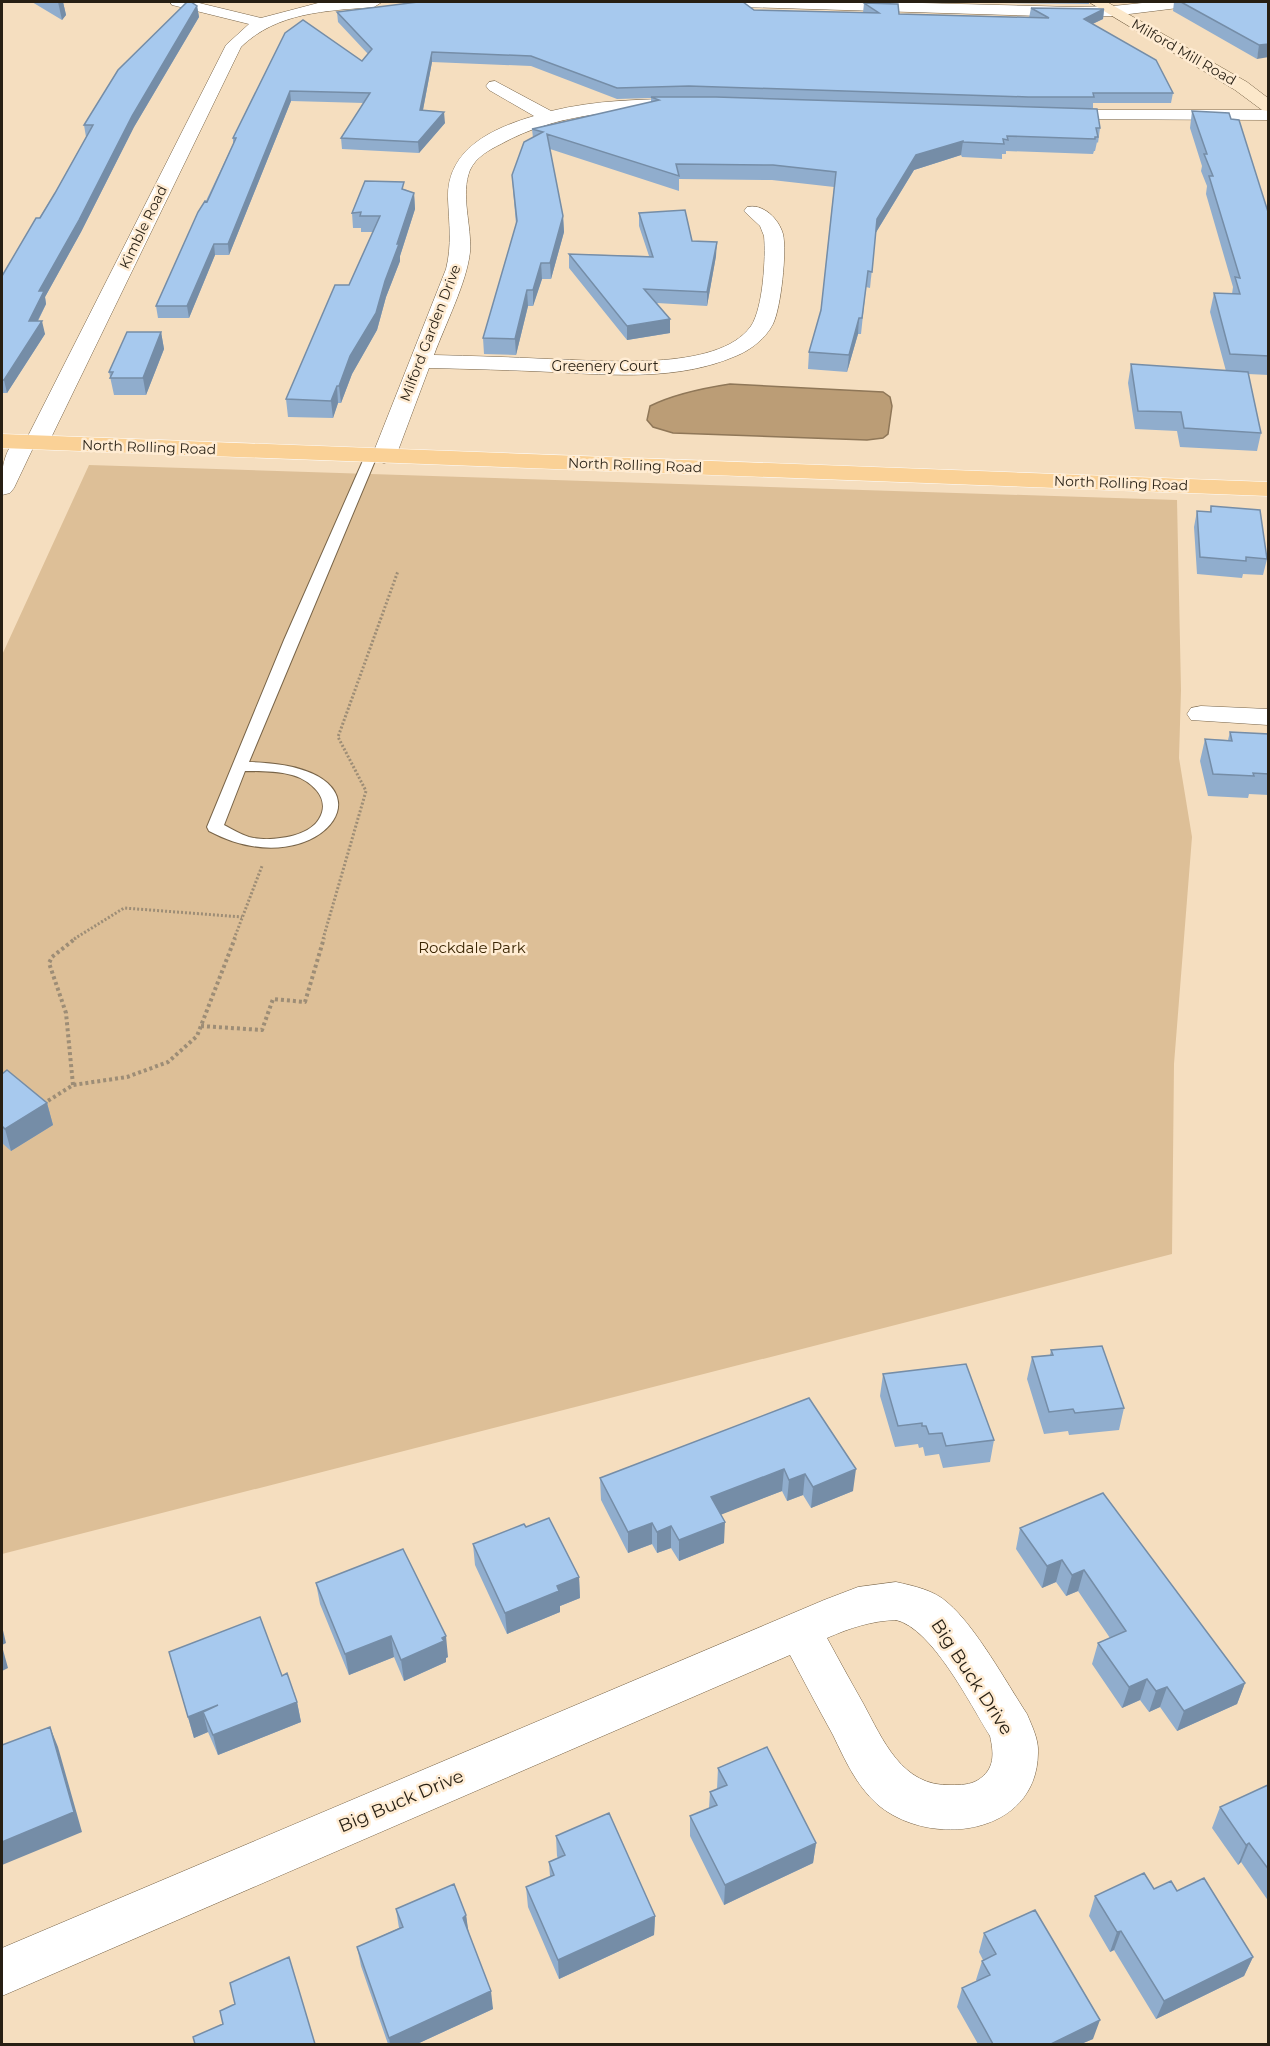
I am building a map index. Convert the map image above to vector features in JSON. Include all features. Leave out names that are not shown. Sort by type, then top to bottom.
[{"type":"main road","name":"Milford Mill Road","points":[[1097,2],[1241,86],[1269,106]]},
{"type":"main road","name":"North Rolling Road","points":[[21,442],[1269,489]]},
{"type":"street","points":[[178,2],[263,23],[297,12],[374,2]]},
{"type":"street","points":[[743,2],[1113,11],[1186,2]]},
{"type":"street","name":"Kimble Road","points":[[2,488],[21,442],[234,45],[250,29],[263,23]]},
{"type":"street","points":[[495,87],[550,117]]},
{"type":"street","name":"Milford Garden Drive","points":[[378,456],[456,269],[460,247],[458,185],[461,171],[469,158],[499,136],[550,117],[614,106],[700,104]]},
{"type":"street","points":[[1038,115],[1269,115]]},
{"type":"street","name":"Greenery Court","points":[[419,361],[654,367],[708,358],[735,348],[752,337],[762,325],[768,310],[775,242],[772,229],[766,219],[753,211]]},
{"type":"street","points":[[1201,714],[1269,717]]},
{"type":"street","name":"Big Buck Drive","points":[[2,1972],[800,1630],[864,1603],[894,1600],[918,1605],[936,1617],[1011,1729],[1016,1752],[1013,1772],[1002,1790],[983,1803],[963,1807],[937,1808],[914,1801],[894,1789],[873,1767],[800,1630]]},
{"type":"lane","points":[[239,766],[299,772],[318,782],[328,794],[332,810],[328,820],[321,828],[304,837],[284,842],[256,843],[232,837],[215,827],[239,766],[378,456]]},
{"type":"path","points":[[34,1109],[73,1085],[127,1077],[168,1062],[197,1036],[271,842]]},
{"type":"path","points":[[73,1085],[66,1013],[49,963],[52,957],[68,943],[124,908],[242,917]]},
{"type":"green space","name":"Rockdale Park","points":[[89,465],[1177,500],[1181,690],[1179,758],[1192,837],[1174,1064],[1172,1254],[2,1554],[2,655]]},
{"type":"shaded area","points":[[730,384],[883,392],[890,397],[892,406],[888,434],[883,438],[867,440],[673,433],[653,427],[647,420],[650,406],[659,402],[689,392]]},
{"type":"building","points":[[187,2],[197,6],[132,116],[79,220],[39,291],[44,291],[29,321],[42,321],[2,380],[2,276],[36,218],[40,218],[55,193],[93,125],[84,125],[118,70]]},
{"type":"building","points":[[418,2],[743,2],[754,10],[879,13],[864,3],[898,4],[899,14],[1049,18],[1031,8],[1104,9],[1084,19],[1156,60],[1173,93],[1093,93],[1094,97],[1028,97],[689,86],[617,88],[531,56],[432,52],[420,110],[444,112],[418,142],[341,138],[370,93],[290,91],[228,244],[214,244],[187,306],[156,306],[198,212],[205,201],[207,202],[236,138],[233,138],[285,33],[303,20],[362,61],[372,49],[337,12]]},
{"type":"building","points":[[1181,2],[1269,2],[1269,44],[1259,45]]},
{"type":"building","points":[[651,97],[1097,109],[1100,128],[1096,128],[1098,137],[1095,139],[1007,136],[1008,140],[1003,139],[1004,144],[963,141],[916,155],[877,219],[872,272],[868,271],[862,318],[859,318],[849,355],[809,352],[821,310],[836,172],[773,165],[676,164],[679,176],[547,134],[563,216],[550,263],[541,263],[533,290],[527,290],[515,339],[483,338],[517,221],[512,175],[524,142],[543,132],[532,129],[659,100]]},
{"type":"building","points":[[1192,111],[1229,113],[1231,119],[1239,120],[1269,215],[1269,356],[1230,354],[1214,293],[1240,294],[1235,277],[1240,278],[1209,176],[1213,176],[1204,154],[1207,154]]},
{"type":"building","points":[[365,181],[404,182],[402,189],[414,193],[376,313],[350,356],[331,401],[286,399],[335,285],[349,285],[380,216],[360,216],[361,212],[352,213]]},
{"type":"building","points":[[685,210],[692,241],[717,242],[707,292],[644,289],[670,319],[627,326],[569,254],[653,257],[639,213]]},
{"type":"building","points":[[127,332],[161,332],[143,378],[110,378],[113,372],[109,372]]},
{"type":"building","points":[[1131,364],[1248,372],[1261,433],[1184,428],[1181,412],[1138,411]]},
{"type":"building","points":[[1211,506],[1260,510],[1267,559],[1246,557],[1246,561],[1200,557],[1197,511],[1211,512]]},
{"type":"building","points":[[1230,732],[1269,734],[1269,774],[1253,773],[1254,776],[1213,774],[1205,739],[1232,741]]},
{"type":"building","points":[[7,1070],[47,1103],[5,1129],[2,1126],[2,1074]]},
{"type":"building","points":[[1102,1346],[1124,1408],[1075,1413],[1073,1409],[1049,1412],[1032,1357],[1053,1355],[1051,1350]]},
{"type":"building","points":[[966,1364],[994,1440],[946,1446],[942,1433],[929,1434],[922,1423],[898,1426],[883,1374]]},
{"type":"building","points":[[809,1398],[856,1469],[813,1487],[805,1474],[789,1480],[784,1469],[711,1497],[725,1522],[679,1540],[671,1526],[657,1532],[652,1523],[628,1532],[600,1478]]},
{"type":"building","points":[[1103,1493],[1245,1683],[1184,1711],[1167,1687],[1156,1691],[1147,1679],[1129,1687],[1098,1643],[1126,1631],[1084,1570],[1072,1575],[1062,1560],[1047,1566],[1020,1528]]},
{"type":"building","points":[[549,1518],[579,1577],[557,1586],[559,1591],[505,1613],[473,1544],[524,1524],[526,1527]]},
{"type":"building","points":[[403,1549],[446,1636],[442,1638],[444,1641],[401,1660],[391,1636],[345,1654],[316,1583]]},
{"type":"building","points":[[260,1617],[282,1676],[287,1673],[297,1702],[213,1735],[203,1712],[218,1705],[188,1717],[169,1652]]},
{"type":"building","points":[[50,1727],[74,1812],[2,1842],[2,1745]]},
{"type":"building","points":[[767,1747],[816,1843],[725,1885],[690,1816],[717,1805],[710,1792],[727,1785],[718,1768]]},
{"type":"building","points":[[1268,1785],[1269,1870],[1249,1843],[1246,1845],[1220,1807]]},
{"type":"building","points":[[609,1813],[655,1916],[558,1960],[526,1887],[554,1875],[549,1862],[565,1855],[556,1836]]},
{"type":"building","points":[[1144,1873],[1154,1889],[1171,1881],[1177,1891],[1204,1878],[1253,1957],[1164,2001],[1121,1931],[1117,1932],[1095,1896]]},
{"type":"building","points":[[454,1884],[466,1915],[463,1918],[491,1991],[389,2038],[357,1947],[403,1927],[396,1909]]},
{"type":"building","points":[[1035,1910],[1100,2020],[1051,2044],[993,2044],[962,1988],[990,1975],[982,1961],[996,1954],[984,1933]]},
{"type":"building","points":[[289,1957],[315,2044],[195,2044],[193,2037],[223,2024],[220,2011],[235,2004],[230,1983]]}]
